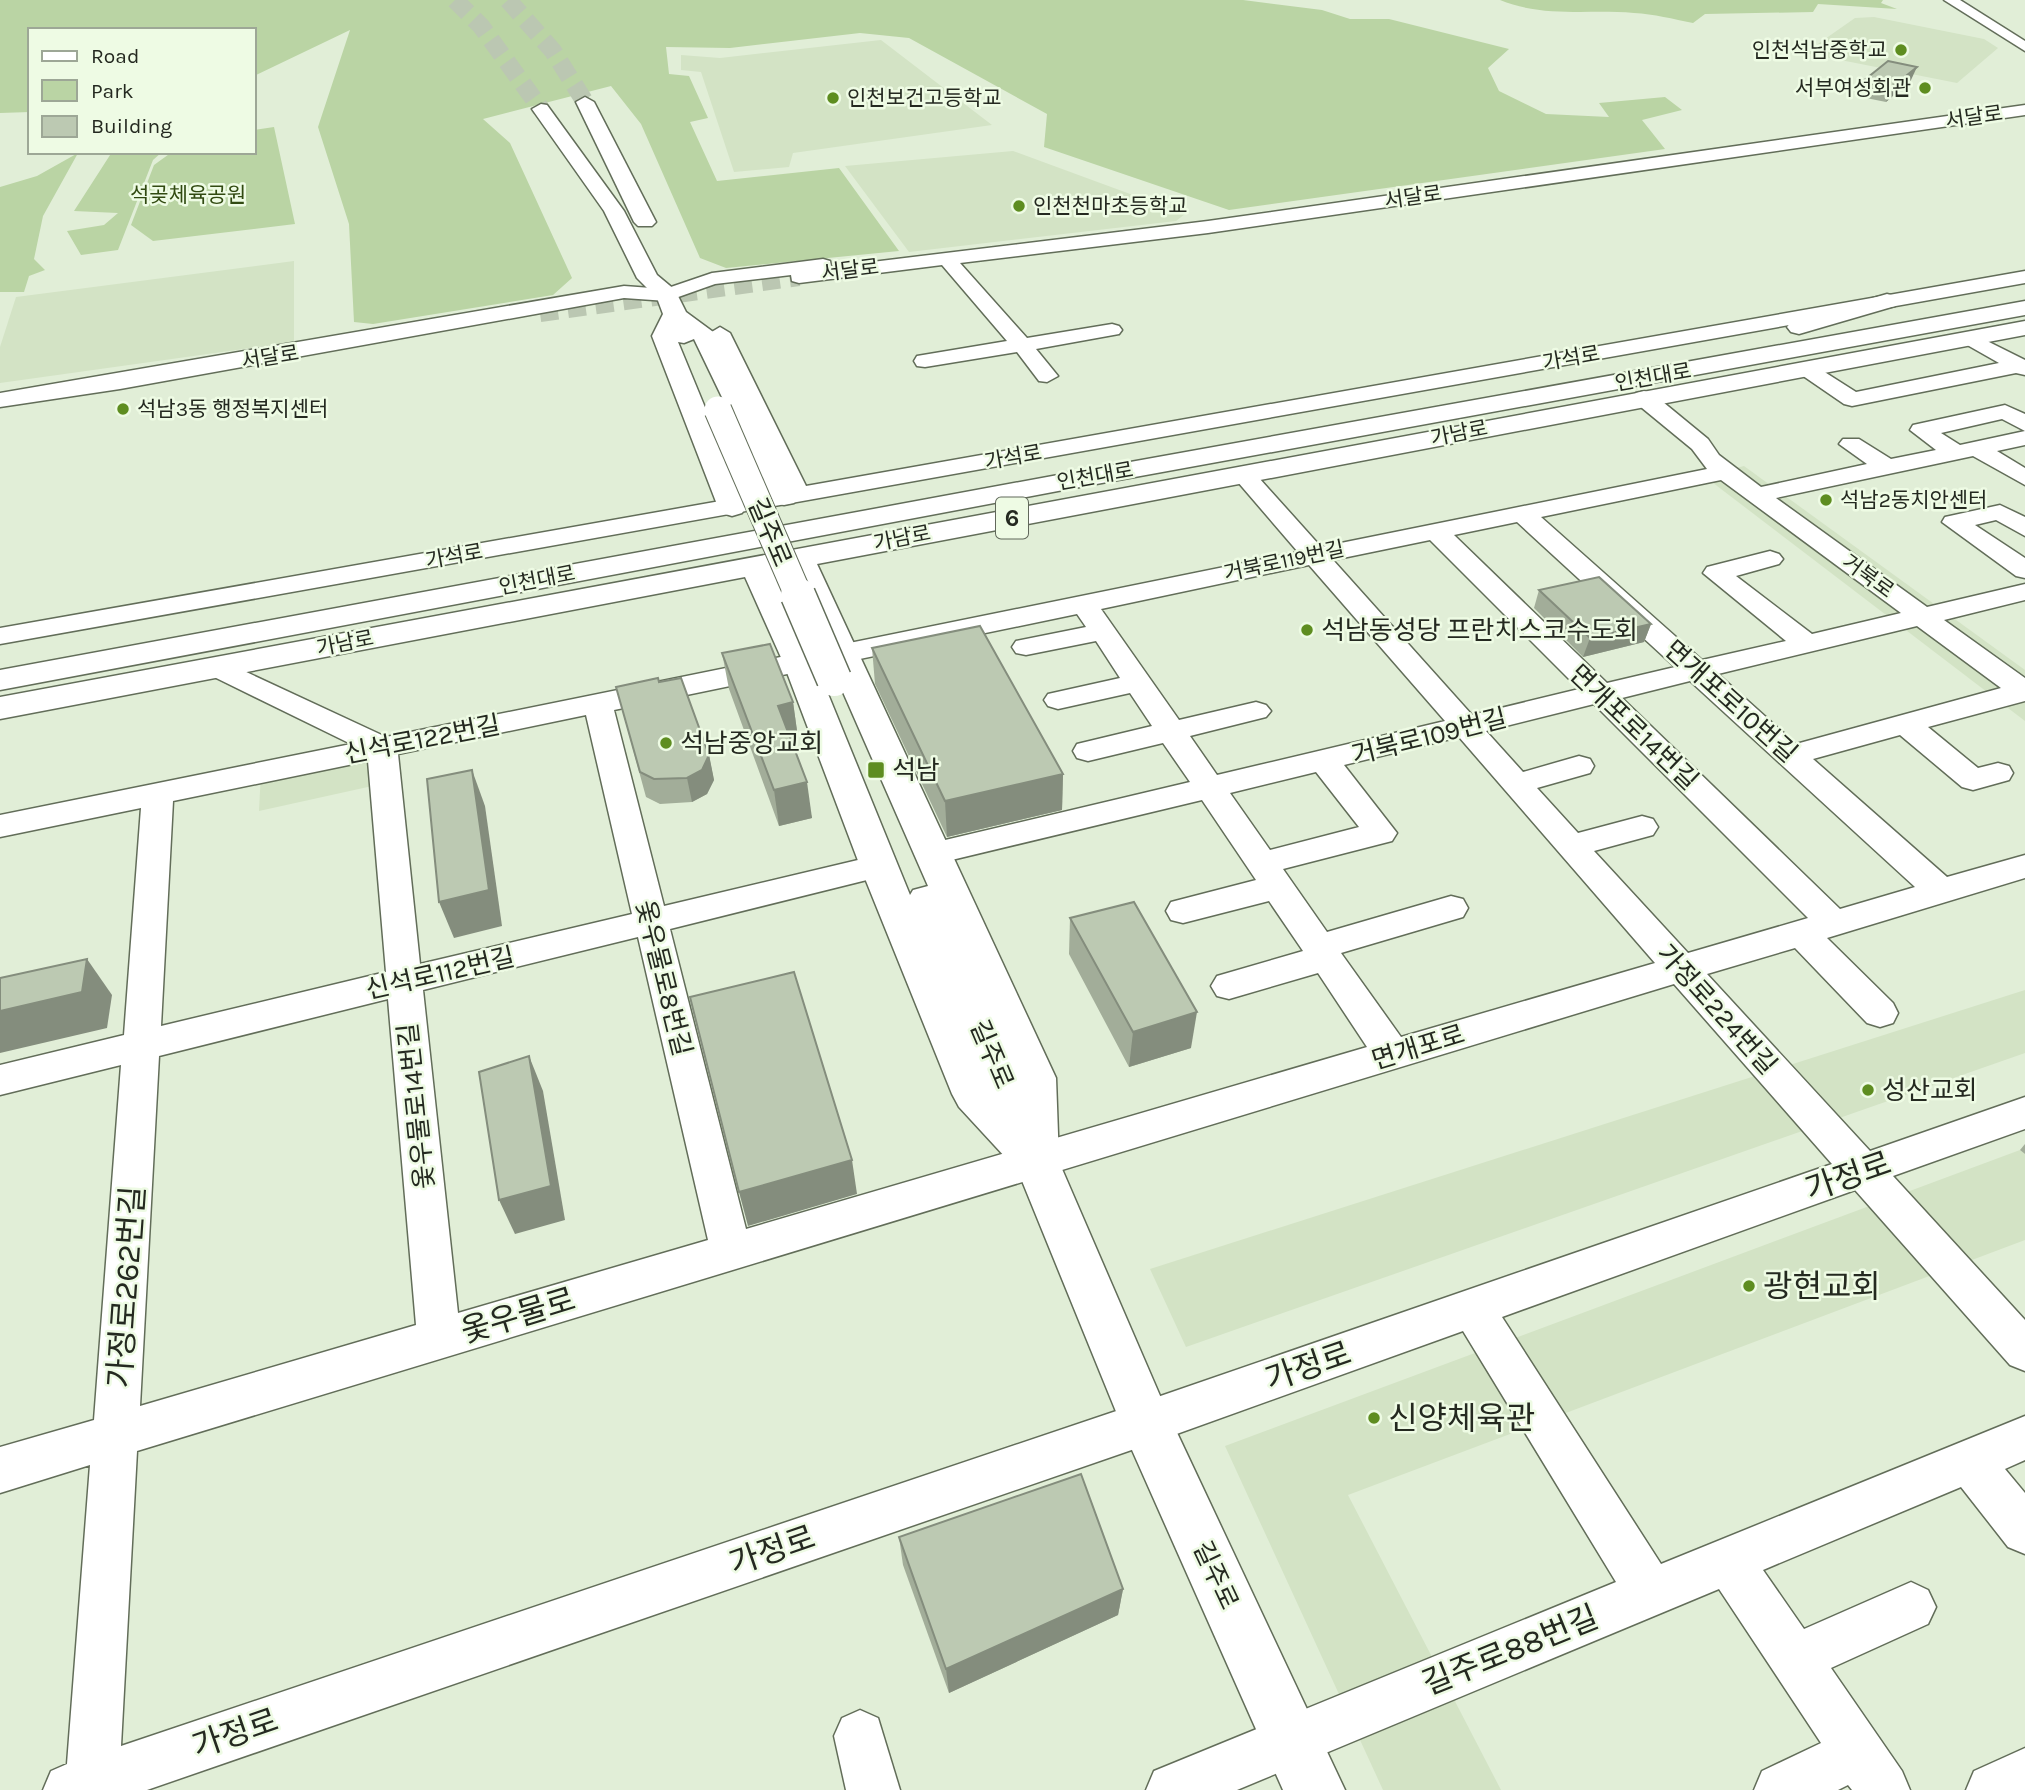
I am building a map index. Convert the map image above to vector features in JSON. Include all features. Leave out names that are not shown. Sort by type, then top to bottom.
[{"type":"main road","points":[[584,102],[652,238]]},
{"type":"main road","name":"길주로","points":[[541,109],[614,211],[648,278],[671,305],[708,337],[791,496]]},
{"type":"main road","name":"길주로","points":[[663,263],[669,275],[671,305],[664,336],[732,506]]},
{"type":"main road","name":"인천대로","points":[[0,660],[2025,292]]},
{"type":"main road","points":[[1752,341],[1887,302]]},
{"type":"main road","name":"길주로","points":[[671,305],[718,410],[1146,1423],[1314,1790]]},
{"type":"main road","name":"인천대로","points":[[0,680],[1044,485],[1631,394],[2025,308]]},
{"type":"main road","name":"가남로","points":[[0,708],[1243,474],[1631,394],[1804,369],[2025,328]]},
{"type":"main road","points":[[1631,394],[1870,357]]},
{"type":"main road","points":[[799,558],[879,866],[974,1094],[1037,1161]]},
{"type":"main road","points":[[755,566],[826,665],[934,853],[1034,1078],[1037,1161]]},
{"type":"street","points":[[1951,0],[2025,47]]},
{"type":"street","name":"서달로","points":[[1208,227],[2025,110]]},
{"type":"street","points":[[671,305],[720,296],[798,276],[1208,227]]},
{"type":"street","points":[[798,276],[951,264],[1084,249],[1208,227]]},
{"type":"street","points":[[951,264],[1047,376]]},
{"type":"street","name":"가석로","points":[[0,636],[2025,277]]},
{"type":"street","name":"서달로","points":[[0,400],[540,314],[671,305]]},
{"type":"street","points":[[925,361],[1112,330]]},
{"type":"street","points":[[720,333],[791,496]]},
{"type":"street","points":[[1969,338],[2022,368]]},
{"type":"street","points":[[1804,369],[1852,399],[2022,368]]},
{"type":"street","name":"거북로","points":[[1631,394],[1680,448],[1718,466],[2025,691]]},
{"type":"street","points":[[1756,495],[1966,450],[2022,437],[2005,412],[1921,430],[1966,450],[2025,478]]},
{"type":"street","points":[[1851,444],[1887,467]]},
{"type":"street","name":"거북로119번길","points":[[826,665],[1084,604],[1313,554],[1522,514],[1718,466]]},
{"type":"street","name":"가정로224번길","points":[[1243,474],[1515,784],[2025,1351]]},
{"type":"street","points":[[2025,528],[2013,509],[1954,522],[2025,570]]},
{"type":"street","name":"면개포로10번길","points":[[1522,514],[1940,890]]},
{"type":"street","name":"면개포로14번길","points":[[1435,531],[1833,922]]},
{"type":"street","points":[[1770,559],[1716,573],[1807,644]]},
{"type":"street","name":"거북로109번길","points":[[934,853],[2025,592]]},
{"type":"street","points":[[1084,604],[1208,789],[1392,1054]]},
{"type":"street","points":[[1026,647],[1102,632]]},
{"type":"street","name":"신석로122번길","points":[[0,825],[598,703],[826,665]]},
{"type":"street","points":[[216,667],[382,747]]},
{"type":"street","points":[[1058,700],[1137,683]]},
{"type":"street","name":"거북로","points":[[1791,755],[2025,691]]},
{"type":"street","name":"옻우물로8번길","points":[[598,703],[731,1252]]},
{"type":"street","points":[[1088,751],[1256,711]]},
{"type":"street","points":[[1906,724],[1973,780],[1998,773]]},
{"type":"street","name":"옻우물로14번길","points":[[382,747],[439,1339]]},
{"type":"street","points":[[1183,911],[1381,833],[1324,761]]},
{"type":"street","points":[[1515,784],[1580,766]]},
{"type":"street","name":"가정로262번길","points":[[84,1787],[117,1433],[158,792]]},
{"type":"street","points":[[1571,846],[1642,827]]},
{"type":"street","name":"신석로112번길","points":[[0,1080],[879,866]]},
{"type":"street","name":"면개포로","points":[[1037,1161],[2025,866]]},
{"type":"street","points":[[1229,986],[1451,908]]},
{"type":"street","points":[[1800,932],[1880,1013]]},
{"type":"street","name":"가정로","points":[[84,1787],[1146,1423],[2025,1113]]},
{"type":"street","name":"옻우물로","points":[[0,1470],[1037,1161]]},
{"type":"street","points":[[1473,1308],[1650,1592]]},
{"type":"street","name":"길주로88번길","points":[[1173,1790],[2025,1438]]},
{"type":"street","points":[[1969,1461],[2025,1530]]},
{"type":"street","points":[[1728,1560],[1871,1771],[1781,1790]]},
{"type":"street","points":[[1795,1660],[1911,1607]]},
{"type":"street","points":[[860,1736],[873,1790]]},
{"type":"street","points":[[1993,1790],[2025,1774]]},
{"type":"shaded area","name":"인천석남중학교","points":[[1874,17],[1984,39],[1998,48],[1957,83],[1805,53],[1855,18]]},
{"type":"shaded area","name":"인천보건고등학교","points":[[881,40],[992,125],[793,153],[789,167],[734,172],[701,72],[681,70],[681,55],[720,58]]},
{"type":"shaded area","name":"인천천마초등학교","points":[[1013,151],[1185,214],[1176,221],[909,252],[845,166]]},
{"type":"shaded area","points":[[294,261],[294,342],[0,383],[0,347],[16,297]]},
{"type":"shaded area","points":[[1744,466],[2025,670],[2025,721],[1704,476]]},
{"type":"shaded area","points":[[382,747],[386,783],[259,811],[261,772]]},
{"type":"shaded area","points":[[2025,990],[2025,1053],[1186,1347],[1150,1269]]},
{"type":"shaded area","points":[[2020,1150],[2025,1154],[2025,1240],[1348,1495],[1501,1790],[1383,1790],[1225,1446]]},
{"type":"green space","points":[[0,0],[1243,0],[1322,10],[1350,19],[1389,19],[1509,49],[1488,68],[1499,91],[1546,114],[1609,117],[1599,103],[1665,97],[1682,110],[1642,120],[1665,149],[1229,210],[1044,147],[1047,114],[909,38],[860,33],[730,48],[666,47],[669,74],[689,76],[708,118],[690,122],[717,181],[839,168],[899,251],[726,268],[700,258],[641,124],[611,86],[483,119],[510,143],[572,278],[553,295],[373,324],[354,322],[349,224],[318,127],[350,30],[256,75],[256,28],[28,28],[28,112],[0,113]]},
{"type":"green space","points":[[1500,0],[1883,0],[1881,3],[1897,9],[1818,4],[1813,12],[1705,14],[1693,23],[1641,14],[1533,9]]},
{"type":"green space","name":"석곶체육공원","points":[[274,127],[295,224],[153,241],[131,225],[154,165],[169,154],[256,154],[256,130]]},
{"type":"green space","points":[[77,154],[43,216],[34,259],[45,270],[29,276],[24,292],[0,292],[0,187],[37,176]]},
{"type":"green space","points":[[111,154],[160,154],[153,160],[118,250],[81,255],[67,231],[104,225],[118,213],[74,211]]},
{"type":"building","points":[[1888,61],[1917,67],[1891,88],[1862,82]]},
{"type":"building","points":[[1599,577],[1651,624],[1590,638],[1539,590]]},
{"type":"building","points":[[980,626],[1063,774],[945,801],[872,648]]},
{"type":"building","points":[[770,644],[793,702],[778,706],[807,782],[774,790],[722,653]]},
{"type":"building","name":"석남중앙교회","points":[[658,678],[659,682],[681,678],[709,755],[702,770],[687,778],[654,779],[640,772],[616,687]]},
{"type":"building","points":[[472,770],[489,890],[439,902],[427,779]]},
{"type":"building","points":[[1134,902],[1197,1012],[1133,1032],[1070,918]]},
{"type":"building","points":[[87,959],[82,992],[0,1011],[0,978]]},
{"type":"building","points":[[794,972],[852,1160],[739,1192],[690,997]]},
{"type":"building","points":[[529,1056],[551,1186],[499,1200],[479,1072]]},
{"type":"building","points":[[1081,1474],[1123,1589],[946,1669],[899,1537]]},
{"type":"tunnel","points":[[455,0],[481,26],[541,109]]},
{"type":"tunnel","points":[[508,0],[553,51],[585,102]]},
{"type":"tunnel","points":[[540,313],[799,277]]},
{"type":"place","name":"인천석남중학교","points":[[1901,50]]},
{"type":"place","name":"서부여성회관","points":[[1925,88]]},
{"type":"place","name":"인천보건고등학교","points":[[833,98]]},
{"type":"place","name":"인천천마초등학교","points":[[1019,206]]},
{"type":"place","name":"석남3동 행정복지센터","points":[[123,409]]},
{"type":"place","name":"석남2동치안센터","points":[[1826,500]]},
{"type":"place","name":"석남동성당 프란치스코수도회","points":[[1307,630]]},
{"type":"place","name":"석남중앙교회","points":[[666,743]]},
{"type":"place","name":"석남","points":[[876,770]]},
{"type":"place","name":"성산교회","points":[[1868,1090]]},
{"type":"place","name":"광현교회","points":[[1749,1286]]},
{"type":"place","name":"신양체육관","points":[[1374,1418]]}]
